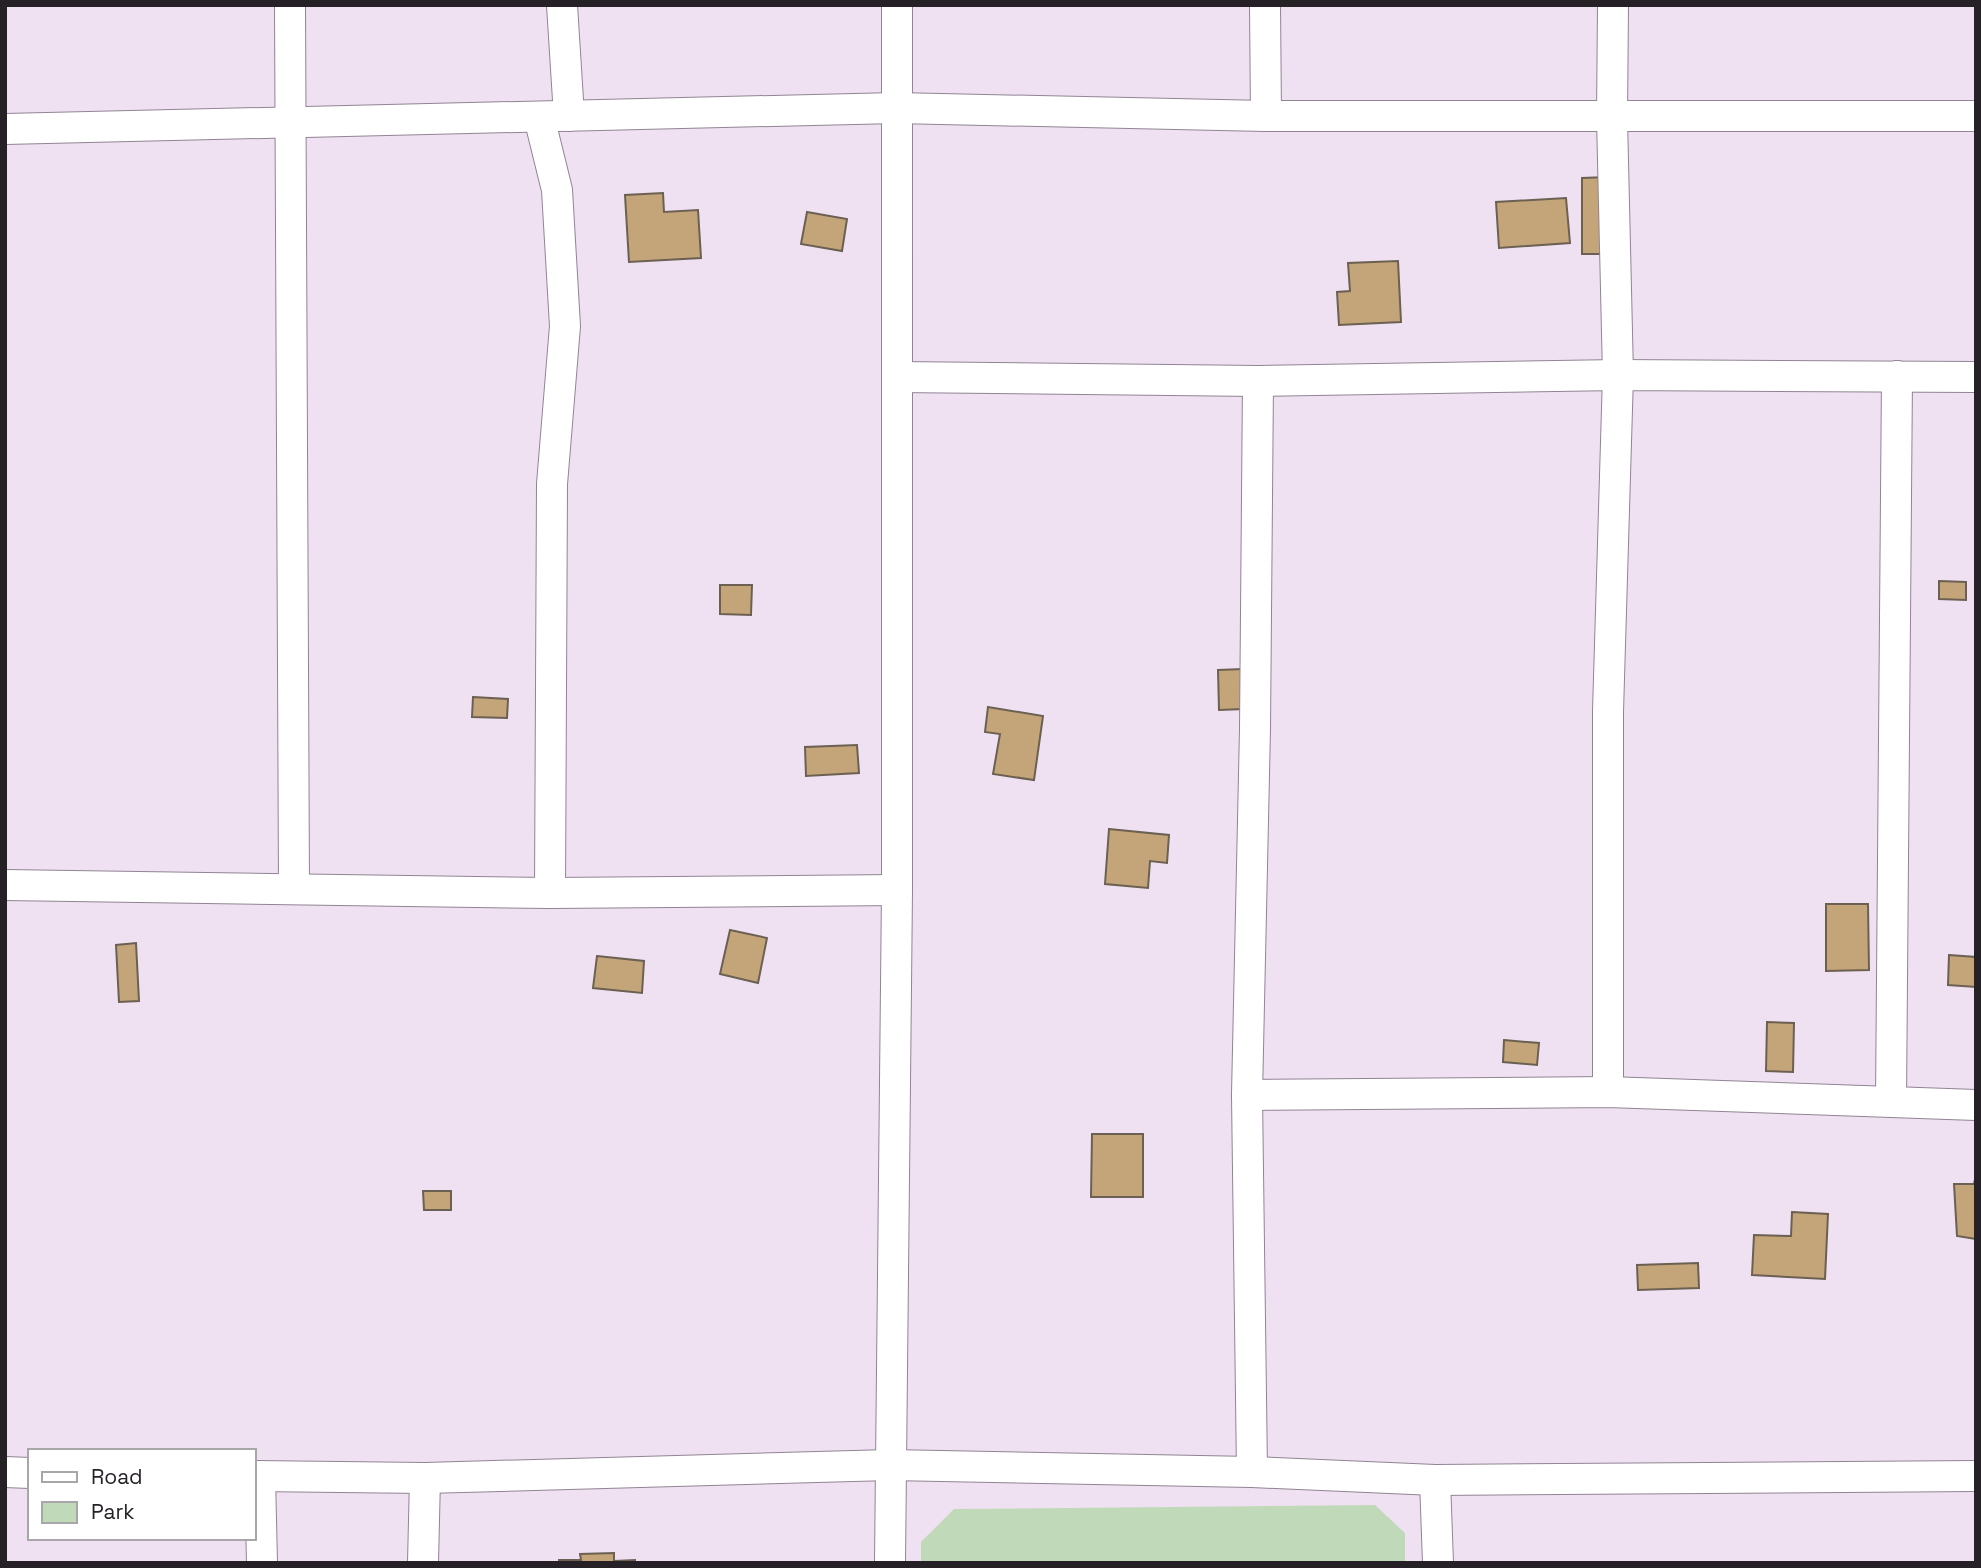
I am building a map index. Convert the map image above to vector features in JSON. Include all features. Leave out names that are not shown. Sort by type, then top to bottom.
[{"type":"street","points":[[290,5],[294,887]]},
{"type":"street","points":[[562,5],[569,116]]},
{"type":"street","points":[[890,1563],[897,890],[897,5]]},
{"type":"street","points":[[1265,5],[1266,116]]},
{"type":"street","points":[[1608,1092],[1608,712],[1618,375],[1612,118],[1613,5]]},
{"type":"street","points":[[5,129],[896,108],[1266,116],[1976,116]]},
{"type":"street","points":[[539,117],[557,190],[565,326],[552,484],[550,893]]},
{"type":"street","points":[[897,377],[1258,382],[1618,375],[1976,377]]},
{"type":"street","points":[[1891,1101],[1897,376]]},
{"type":"street","points":[[1252,1472],[1247,1095],[1255,729],[1258,382]]},
{"type":"street","points":[[5,885],[294,887],[550,893],[897,890]]},
{"type":"street","points":[[1247,1095],[1608,1092],[1976,1105]]},
{"type":"street","points":[[262,1563],[257,1476],[425,1478],[890,1465],[1252,1472],[1435,1480],[1976,1476]]},
{"type":"street","points":[[5,1472],[28,1473]]},
{"type":"street","points":[[423,1563],[425,1478]]},
{"type":"street","points":[[1435,1480],[1437,1563]]},
{"type":"green space","points":[[1375,1505],[1405,1533],[1405,1563],[921,1563],[921,1542],[954,1509]]},
{"type":"building","points":[[1608,177],[1609,254],[1582,254],[1582,178]]},
{"type":"building","points":[[663,193],[664,212],[698,210],[701,258],[629,262],[625,195]]},
{"type":"building","points":[[1566,198],[1570,243],[1499,248],[1496,202]]},
{"type":"building","points":[[807,212],[847,219],[842,251],[801,244]]},
{"type":"building","points":[[1398,261],[1401,322],[1339,325],[1337,292],[1350,291],[1348,263]]},
{"type":"building","points":[[1939,581],[1966,582],[1966,600],[1939,599]]},
{"type":"building","points":[[720,585],[752,585],[751,615],[720,614]]},
{"type":"building","points":[[1243,669],[1244,709],[1219,710],[1218,670]]},
{"type":"building","points":[[473,697],[508,699],[507,718],[472,717]]},
{"type":"building","points":[[988,707],[1043,716],[1034,780],[993,774],[1000,734],[985,732]]},
{"type":"building","points":[[857,745],[859,773],[806,776],[805,747]]},
{"type":"building","points":[[1109,829],[1169,835],[1167,863],[1150,861],[1148,888],[1105,884]]},
{"type":"building","points":[[1826,904],[1868,904],[1869,970],[1826,971]]},
{"type":"building","points":[[730,930],[767,938],[758,983],[720,974]]},
{"type":"building","points":[[136,943],[139,1001],[119,1002],[116,945]]},
{"type":"building","points":[[1949,955],[1976,957],[1976,987],[1948,985]]},
{"type":"building","points":[[597,956],[644,961],[642,993],[593,988]]},
{"type":"building","points":[[1767,1022],[1794,1023],[1793,1072],[1766,1071]]},
{"type":"building","points":[[1504,1040],[1539,1043],[1537,1065],[1503,1062]]},
{"type":"building","points":[[1092,1134],[1143,1134],[1143,1197],[1091,1197]]},
{"type":"building","points":[[1976,1175],[1976,1239],[1957,1236],[1954,1184],[1974,1184]]},
{"type":"building","points":[[423,1191],[451,1191],[451,1210],[424,1210]]},
{"type":"building","points":[[1792,1212],[1828,1214],[1825,1279],[1752,1275],[1754,1235],[1791,1236]]},
{"type":"building","points":[[1698,1263],[1699,1288],[1638,1290],[1637,1265]]},
{"type":"building","points":[[614,1553],[614,1561],[635,1560],[635,1563],[559,1563],[559,1560],[581,1560],[580,1554]]}]
